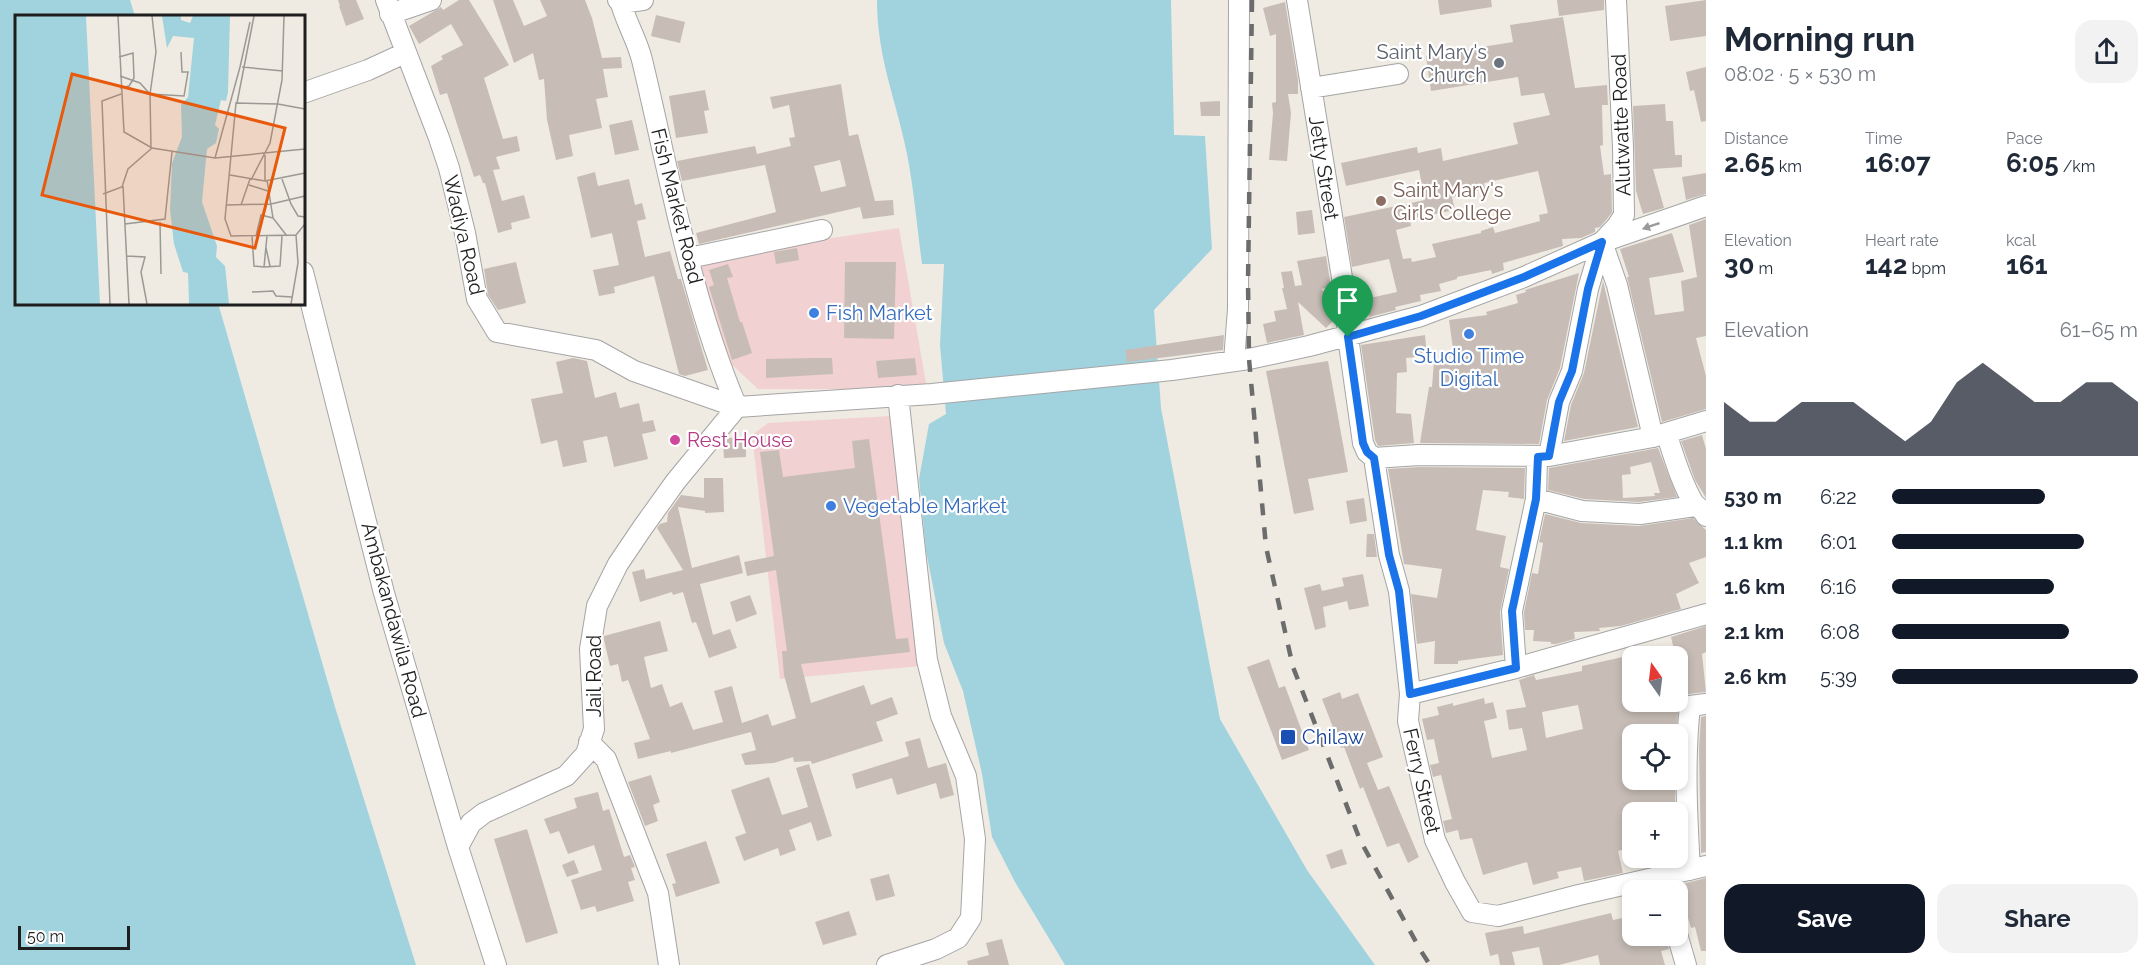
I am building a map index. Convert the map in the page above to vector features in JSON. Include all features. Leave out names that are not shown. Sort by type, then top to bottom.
[{"type":"street","points":[[388,7],[432,0]]},
{"type":"street","points":[[620,1],[643,0]]},
{"type":"street","points":[[1234,361],[1238,309],[1239,0]]},
{"type":"street","name":"Jetty Street","points":[[1297,0],[1345,296],[1348,337]]},
{"type":"street","name":"Alutwatte Road","points":[[1602,242],[1624,215],[1616,0]]},
{"type":"street","name":"Fish Market Road","points":[[620,1],[641,56],[682,235],[718,361],[737,407]]},
{"type":"street","name":"Wadiya Road","points":[[388,7],[439,138],[465,233],[477,299],[497,332],[596,350],[634,371],[737,407]]},
{"type":"street","points":[[304,93],[368,70],[405,53]]},
{"type":"street","points":[[1311,88],[1398,74]]},
{"type":"street","points":[[737,407],[932,394],[1172,370],[1234,361],[1348,337],[1421,316],[1524,277],[1602,242],[1706,207]]},
{"type":"street","points":[[689,258],[822,230]]},
{"type":"street","points":[[1602,242],[1617,285],[1659,435],[1682,481],[1703,510]]},
{"type":"street","points":[[1516,668],[1512,611],[1543,457],[1559,402],[1572,371],[1588,289],[1602,242]]},
{"type":"street","name":"Ambakandawila Road","points":[[304,276],[384,593],[458,847],[496,965]]},
{"type":"street","name":"Ferry Street","points":[[1348,337],[1363,443],[1367,452],[1374,458],[1389,555],[1399,591],[1410,694],[1408,721],[1436,840],[1455,882],[1472,912],[1498,916],[1579,895],[1622,889]]},
{"type":"street","points":[[887,965],[938,957],[958,938],[971,918],[975,839],[966,776],[941,716],[927,660],[898,395]]},
{"type":"street","name":"Jail Road","points":[[458,847],[471,823],[484,813],[566,776],[586,754],[594,729],[590,649],[597,606],[618,564],[643,527],[676,481],[737,407]]},
{"type":"street","points":[[1374,458],[1419,455],[1543,457],[1659,435],[1706,421]]},
{"type":"street","points":[[1536,499],[1582,511],[1640,514],[1703,510]]},
{"type":"street","points":[[1410,694],[1516,668],[1706,614]]},
{"type":"street","points":[[1698,868],[1686,792],[1687,735],[1690,706],[1706,704]]},
{"type":"street","points":[[589,742],[606,759],[658,893],[669,965]]},
{"type":"street","name":"Ferry Street","points":[[1671,880],[1698,868]]},
{"type":"street","points":[[1680,946],[1686,965]]},
{"type":"shaded area","name":"Fish Market","points":[[899,228],[927,389],[758,389],[729,362],[699,267],[772,247]]},
{"type":"shaded area","name":"Vegetable Market","points":[[891,416],[920,666],[780,679],[752,435],[768,423]]},
{"type":"water","points":[[0,0],[130,0],[135,15],[15,15],[15,304],[218,304],[335,707],[416,965],[0,965]]},
{"type":"water","points":[[877,0],[1171,0],[1174,135],[1205,136],[1212,249],[1154,310],[1161,408],[1220,719],[1307,870],[1375,965],[1065,965],[1015,882],[992,837],[982,774],[963,691],[944,643],[926,551],[919,479],[929,424],[946,414],[940,345],[944,264],[922,264],[914,195],[903,134],[880,41]]},
{"type":"building","points":[[338,0],[356,0],[364,19],[346,26]]},
{"type":"building","points":[[459,0],[469,0],[509,65],[484,78],[503,139],[517,136],[520,151],[496,157],[500,169],[493,170],[502,201],[524,195],[530,218],[511,223],[512,229],[498,233],[485,183],[480,175],[474,177],[447,93],[440,95],[431,66],[443,59],[441,56],[463,45],[451,24],[419,44],[409,26],[441,7],[443,10]]},
{"type":"building","points":[[493,0],[513,0],[524,26],[547,16],[540,0],[585,0],[602,58],[621,57],[622,68],[603,69],[608,97],[596,99],[602,128],[569,135],[573,156],[556,160],[547,120],[544,79],[539,80],[533,53],[514,63]]},
{"type":"building","points":[[1438,0],[1491,0],[1492,7],[1440,15]]},
{"type":"building","points":[[1557,0],[1604,0],[1604,10],[1559,16]]},
{"type":"building","points":[[1706,0],[1706,36],[1670,41],[1665,6]]},
{"type":"building","points":[[1285,2],[1298,80],[1298,94],[1288,94],[1291,113],[1287,161],[1269,160],[1272,103],[1276,102],[1276,34],[1270,36],[1263,8]]},
{"type":"building","points":[[656,15],[685,22],[680,43],[651,36]]},
{"type":"building","points":[[1563,17],[1575,88],[1607,85],[1608,105],[1602,105],[1603,145],[1600,146],[1604,175],[1611,174],[1612,212],[1600,227],[1595,228],[1595,232],[1581,238],[1562,239],[1563,246],[1503,263],[1504,270],[1492,274],[1491,270],[1457,277],[1457,279],[1439,284],[1441,291],[1420,295],[1421,301],[1395,307],[1396,310],[1369,317],[1365,299],[1397,292],[1389,259],[1352,267],[1344,217],[1425,200],[1419,170],[1346,186],[1341,163],[1417,147],[1418,153],[1441,148],[1443,161],[1518,144],[1513,123],[1550,115],[1544,93],[1521,96],[1518,77],[1431,91],[1426,56],[1513,42],[1510,25]],"holes":[[[1538,171],[1548,213],[1539,215],[1540,221],[1495,233],[1493,227],[1481,233],[1432,244],[1436,257],[1412,262],[1411,258],[1403,259],[1396,230],[1411,226],[1410,219],[1455,210],[1452,197],[1485,189],[1484,183]]]},
{"type":"building","points":[[1706,67],[1706,121],[1701,122],[1694,90],[1690,91],[1686,72]]},
{"type":"building","points":[[841,84],[849,136],[858,134],[875,201],[893,200],[894,215],[863,219],[860,207],[699,244],[696,233],[776,212],[765,165],[682,181],[677,161],[755,146],[757,154],[791,146],[789,138],[795,137],[789,105],[773,109],[770,97]],"holes":[[[840,160],[846,186],[821,192],[814,166]]]},
{"type":"building","points":[[705,90],[709,110],[704,111],[708,133],[676,138],[669,96]]},
{"type":"building","points":[[1220,101],[1220,116],[1201,116],[1200,102]]},
{"type":"building","points":[[1665,104],[1666,121],[1673,121],[1675,155],[1682,155],[1682,167],[1653,169],[1664,208],[1643,214],[1636,191],[1633,106]]},
{"type":"building","points":[[632,120],[639,150],[615,155],[609,125]]},
{"type":"building","points":[[595,172],[598,186],[629,179],[635,205],[642,203],[646,219],[637,221],[645,257],[670,251],[678,279],[681,279],[708,370],[685,376],[679,374],[654,276],[614,287],[615,293],[599,296],[593,270],[619,265],[612,233],[591,238],[577,177]]},
{"type":"building","points":[[1706,173],[1706,194],[1686,200],[1682,177]]},
{"type":"building","points":[[1312,210],[1315,233],[1298,235],[1296,212]]},
{"type":"building","points":[[1706,219],[1706,336],[1696,338],[1706,376],[1706,409],[1662,422],[1627,277],[1629,277],[1620,249],[1672,233],[1684,272],[1649,278],[1655,315],[1684,311],[1681,281],[1697,277],[1689,225]]},
{"type":"building","points":[[797,248],[799,260],[776,264],[774,252]]},
{"type":"building","points":[[1326,256],[1331,287],[1321,289],[1333,300],[1335,319],[1326,328],[1298,302],[1304,335],[1267,343],[1263,324],[1276,321],[1274,311],[1287,309],[1281,272],[1292,271],[1295,286],[1302,285],[1297,261]]},
{"type":"building","points":[[516,262],[526,303],[498,310],[488,295],[484,269]]},
{"type":"building","points":[[845,262],[896,262],[894,339],[844,338]]},
{"type":"building","points":[[728,264],[733,277],[727,278],[752,353],[732,360],[709,287],[714,285],[709,270]]},
{"type":"building","points":[[1579,273],[1560,368],[1547,400],[1539,444],[1420,443],[1429,387],[1432,387],[1434,361],[1455,363],[1449,320],[1487,315],[1486,312],[1518,303],[1516,295],[1526,292],[1525,290]]},
{"type":"building","points":[[1603,281],[1638,427],[1564,441],[1571,405],[1584,373]]},
{"type":"building","points":[[1224,335],[1223,350],[1127,362],[1125,350]]},
{"type":"building","points":[[1425,335],[1427,356],[1406,358],[1407,372],[1397,373],[1396,413],[1411,414],[1414,443],[1378,446],[1375,440],[1361,345]]},
{"type":"building","points":[[573,358],[587,361],[595,398],[616,392],[620,408],[639,403],[643,422],[653,420],[656,431],[642,434],[648,459],[614,467],[607,436],[583,441],[587,462],[563,467],[557,440],[541,444],[531,399],[563,393],[556,362]]},
{"type":"building","points":[[832,358],[833,374],[766,378],[766,359]]},
{"type":"building","points":[[915,358],[917,375],[878,378],[876,361]]},
{"type":"building","points":[[1328,361],[1348,472],[1308,479],[1314,510],[1294,514],[1266,371]]},
{"type":"building","points":[[1702,435],[1706,449],[1706,498],[1695,480],[1681,441]]},
{"type":"building","points":[[746,437],[746,457],[724,458],[723,443],[727,438]]},
{"type":"building","points":[[869,439],[896,639],[908,638],[910,652],[801,664],[811,703],[864,685],[871,705],[892,697],[898,714],[876,722],[883,741],[812,764],[811,761],[794,762],[793,757],[774,763],[745,765],[741,754],[756,750],[751,732],[671,753],[671,751],[638,759],[634,743],[650,739],[628,680],[622,682],[618,664],[610,666],[604,636],[660,621],[668,651],[644,657],[651,688],[662,684],[670,707],[682,702],[693,730],[723,722],[714,691],[732,686],[742,723],[768,714],[772,726],[796,718],[784,675],[782,651],[787,651],[776,570],[747,576],[744,562],[774,556],[760,452],[779,450],[783,477],[855,468],[852,441]]},
{"type":"building","points":[[1658,448],[1677,497],[1639,502],[1584,499],[1548,490],[1549,468]],"holes":[[[1651,462],[1660,493],[1654,493],[1655,496],[1623,498],[1622,475],[1631,474],[1630,467]]]},
{"type":"building","points":[[1525,468],[1524,499],[1508,497],[1509,492],[1483,490],[1476,530],[1506,536],[1500,567],[1509,569],[1500,612],[1503,655],[1458,661],[1458,664],[1434,664],[1435,641],[1417,644],[1411,594],[1437,598],[1442,569],[1404,564],[1388,469]]},
{"type":"building","points":[[704,478],[723,478],[724,512],[705,513],[705,511],[678,507],[692,568],[739,555],[743,573],[700,584],[713,635],[730,629],[737,648],[709,658],[696,622],[692,623],[683,592],[673,595],[672,592],[640,602],[632,572],[644,569],[646,579],[683,570],[657,528],[660,524],[667,522],[668,513],[681,495],[704,498]]},
{"type":"building","points":[[1364,498],[1367,521],[1350,524],[1346,501]]},
{"type":"building","points":[[1545,514],[1581,523],[1639,526],[1693,518],[1706,530],[1706,557],[1689,563],[1699,583],[1676,594],[1681,609],[1621,626],[1599,628],[1600,631],[1574,632],[1575,639],[1556,644],[1533,641],[1534,630],[1525,630],[1524,612],[1532,573],[1538,574],[1543,543],[1539,542]]},
{"type":"building","points":[[1367,534],[1374,534],[1377,557],[1366,557]]},
{"type":"building","points":[[1363,574],[1369,606],[1349,610],[1347,601],[1323,607],[1326,627],[1315,630],[1304,588],[1320,584],[1322,591],[1344,586],[1342,578]]},
{"type":"building","points":[[750,595],[757,614],[736,622],[730,602]]},
{"type":"building","points":[[1706,626],[1706,652],[1702,654],[1706,692],[1688,694],[1688,646],[1673,646],[1671,637]]},
{"type":"building","points":[[1622,657],[1622,712],[1678,712],[1677,724],[1622,724],[1622,790],[1675,790],[1675,802],[1622,802],[1622,850],[1618,851],[1623,873],[1584,881],[1581,867],[1557,872],[1559,878],[1533,885],[1527,862],[1483,875],[1472,838],[1460,840],[1458,830],[1446,833],[1443,821],[1452,819],[1441,775],[1433,777],[1430,765],[1439,763],[1434,739],[1427,740],[1422,719],[1439,715],[1437,707],[1453,703],[1453,706],[1484,698],[1485,704],[1493,702],[1497,718],[1484,721],[1492,758],[1527,750],[1522,728],[1509,730],[1506,710],[1526,707],[1519,680],[1534,675],[1536,680],[1582,671],[1582,666]],"holes":[[[1578,705],[1583,729],[1546,738],[1542,712]]]},
{"type":"building","points":[[1269,659],[1279,688],[1285,686],[1309,750],[1282,760],[1247,667]]},
{"type":"building","points":[[1340,692],[1342,699],[1358,693],[1383,757],[1367,763],[1378,790],[1389,786],[1419,857],[1408,863],[1399,843],[1387,847],[1363,787],[1360,789],[1344,747],[1341,748],[1322,699]]},
{"type":"building","points":[[1706,716],[1706,852],[1701,853],[1699,748],[1701,717]]},
{"type":"building","points":[[920,738],[928,768],[946,763],[954,795],[940,799],[936,783],[897,795],[892,778],[856,789],[852,774],[909,756],[905,742]]},
{"type":"building","points":[[809,764],[832,836],[817,841],[811,822],[789,830],[796,850],[780,856],[778,848],[744,861],[735,837],[746,833],[731,790],[769,777],[782,815],[808,807],[796,768]]},
{"type":"building","points":[[651,775],[660,802],[653,805],[658,821],[645,826],[628,782]]},
{"type":"building","points":[[598,792],[603,811],[609,809],[624,857],[630,855],[635,867],[631,868],[635,880],[628,882],[634,901],[597,912],[595,906],[581,910],[571,880],[602,870],[594,845],[568,854],[559,831],[550,834],[544,819],[577,808],[574,798]]},
{"type":"building","points":[[527,829],[558,933],[526,943],[494,839]]},
{"type":"building","points":[[706,841],[720,883],[676,897],[672,884],[676,883],[666,854]]},
{"type":"building","points":[[1342,849],[1347,864],[1331,869],[1326,855]]},
{"type":"building","points":[[574,860],[579,873],[567,877],[562,865]]},
{"type":"building","points":[[889,874],[895,896],[876,901],[870,879]]},
{"type":"building","points":[[1706,878],[1706,951],[1701,951],[1695,927],[1691,928],[1688,918],[1688,882]]},
{"type":"building","points":[[849,911],[857,935],[823,945],[815,922]]},
{"type":"building","points":[[1611,913],[1613,920],[1622,918],[1622,946],[1668,946],[1669,949],[1661,951],[1665,965],[1600,965],[1598,955],[1559,965],[1543,965],[1539,947],[1512,952],[1515,965],[1500,965],[1498,954],[1490,956],[1485,933],[1523,926],[1524,934]]},
{"type":"building","points":[[1002,939],[1009,965],[968,965],[967,961],[989,955],[986,943]]},
{"type":"railway","points":[[1252,0],[1249,359],[1266,547],[1293,667],[1360,840],[1430,965]]},
{"type":"place","name":"Saint Mary's Church","points":[[1499,63]]},
{"type":"place","name":"Saint Mary's Girls College","points":[[1381,201]]},
{"type":"place","name":"Fish Market","points":[[814,313]]},
{"type":"place","name":"Studio Time Digital","points":[[1469,334]]},
{"type":"place","name":"Rest House","points":[[675,440]]},
{"type":"place","name":"Vegetable Market","points":[[831,506]]},
{"type":"place","name":"Chilaw","points":[[1288,737]]},
{"type":"route","points":[[1602,242],[1588,289],[1572,371],[1559,402],[1549,456],[1538,457],[1536,499],[1512,611],[1516,668],[1410,694],[1399,591],[1389,555],[1374,458],[1367,452],[1363,443],[1348,337],[1421,316],[1524,277],[1602,242]]}]
